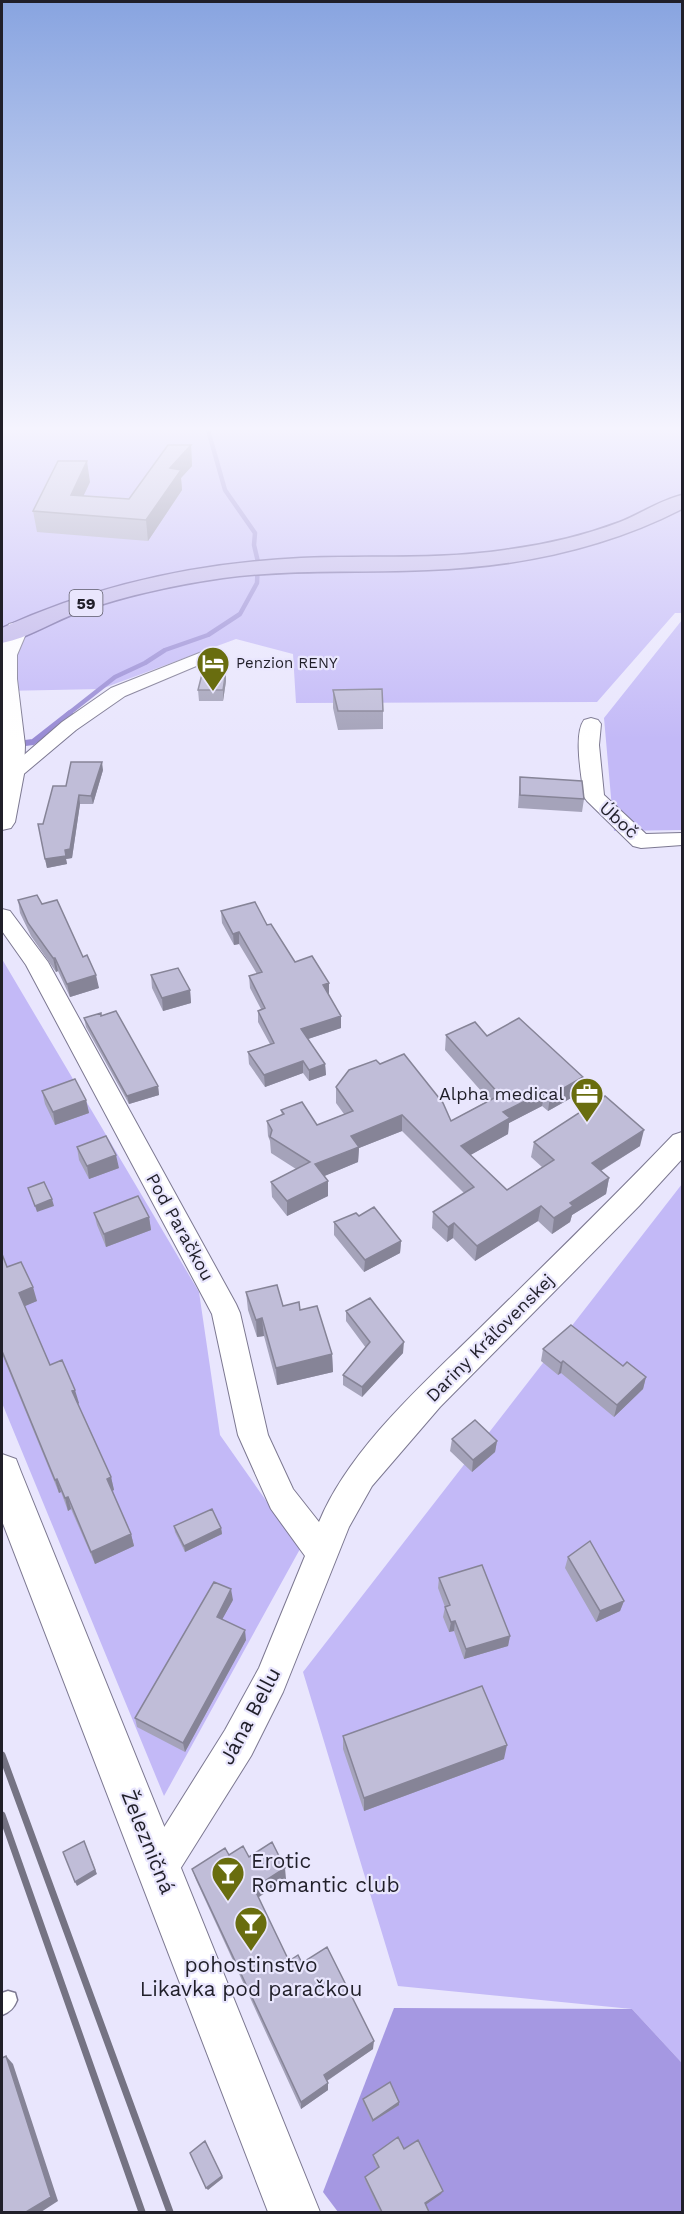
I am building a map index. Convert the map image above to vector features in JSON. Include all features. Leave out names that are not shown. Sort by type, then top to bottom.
[{"type":"main road","name":"59","points":[[9,632],[89,602],[152,584],[241,570],[300,565],[436,563],[520,554],[605,533]]},
{"type":"street","points":[[2,822],[12,774],[13,745],[5,695],[9,632]]},
{"type":"street","points":[[12,774],[69,726],[118,693],[207,655]]},
{"type":"street","name":"Úboč","points":[[591,724],[589,745],[594,797],[641,841],[682,839]]},
{"type":"street","name":"Pod Paračkou","points":[[2,916],[36,962],[226,1313],[253,1435],[282,1499],[322,1553]]},
{"type":"street","name":"Dariny Kráľovenskej","points":[[322,1553],[336,1519],[361,1476],[414,1416],[682,1142]]},
{"type":"street","name":"Železničná","points":[[2,1472],[294,2212]]},
{"type":"street","name":"Jána Bellu","points":[[159,1869],[238,1743],[271,1680],[322,1553]]},
{"type":"shaded area","points":[[2,533],[682,533],[682,613],[675,613],[597,702],[296,703],[293,654],[236,639],[101,689],[2,691]]},
{"type":"shaded area","points":[[682,620],[682,830],[614,831],[604,718]]},
{"type":"shaded area","points":[[2,959],[199,1292],[220,1435],[300,1549],[164,1796],[2,1403]]},
{"type":"shaded area","points":[[682,1184],[682,2063],[632,2009],[398,1986],[303,1672]]},
{"type":"shaded area","points":[[394,2008],[632,2009],[682,2063],[682,2212],[338,2212],[323,2192]]},
{"type":"building","points":[[203,670],[226,670],[223,690],[198,690]]},
{"type":"building","points":[[382,689],[383,711],[338,711],[333,690]]},
{"type":"building","points":[[71,762],[102,762],[91,796],[79,795],[70,849],[65,850],[66,856],[45,859],[38,824],[43,824],[53,786],[66,786]]},
{"type":"building","points":[[520,777],[582,781],[584,799],[520,795]]},
{"type":"building","points":[[37,895],[42,904],[57,900],[83,957],[87,955],[96,975],[67,984],[55,958],[28,923],[18,900]]},
{"type":"building","points":[[255,902],[267,925],[271,924],[295,962],[312,956],[329,983],[323,985],[341,1016],[301,1029],[325,1064],[309,1070],[303,1061],[264,1075],[248,1052],[274,1043],[258,1011],[265,1008],[249,976],[262,972],[239,932],[233,934],[221,911]]},
{"type":"building","points":[[178,968],[190,990],[162,998],[151,975]]},
{"type":"building","points":[[116,1011],[158,1086],[127,1096],[84,1018]]},
{"type":"building","points":[[519,1018],[583,1077],[550,1096],[545,1091],[503,1112],[510,1118],[461,1146],[507,1190],[554,1160],[534,1142],[605,1096],[644,1130],[592,1163],[609,1178],[570,1203],[573,1206],[554,1218],[541,1206],[477,1246],[454,1223],[448,1227],[433,1212],[474,1187],[402,1115],[351,1136],[359,1147],[315,1164],[328,1181],[287,1201],[271,1182],[310,1162],[270,1137],[272,1130],[267,1121],[284,1114],[281,1110],[302,1102],[317,1125],[353,1111],[336,1087],[349,1070],[376,1060],[380,1064],[404,1054],[443,1103],[451,1121],[500,1095],[446,1035],[475,1022],[487,1036]]},
{"type":"building","points":[[75,1079],[86,1100],[53,1112],[42,1091]]},
{"type":"building","points":[[106,1136],[116,1155],[87,1166],[77,1147]]},
{"type":"building","points":[[44,1182],[52,1199],[35,1206],[28,1188]]},
{"type":"building","points":[[138,1196],[149,1217],[104,1234],[94,1213]]},
{"type":"building","points":[[374,1207],[401,1241],[365,1260],[334,1222],[356,1213],[359,1216]]},
{"type":"building","points":[[2,1254],[7,1267],[21,1262],[33,1287],[19,1293],[50,1365],[62,1360],[75,1390],[72,1391],[111,1477],[107,1479],[131,1534],[91,1552],[68,1497],[65,1498],[57,1479],[55,1480],[2,1351]]},
{"type":"building","points":[[277,1285],[283,1306],[299,1302],[300,1310],[317,1306],[332,1354],[276,1368],[262,1318],[256,1320],[246,1292]]},
{"type":"building","points":[[370,1298],[404,1342],[362,1387],[343,1375],[370,1342],[346,1311]]},
{"type":"building","points":[[571,1325],[623,1366],[627,1362],[646,1377],[617,1405],[563,1361],[561,1363],[543,1349]]},
{"type":"building","points":[[475,1420],[497,1441],[473,1460],[452,1439]]},
{"type":"building","points":[[212,1509],[221,1528],[184,1546],[174,1526]]},
{"type":"building","points":[[590,1541],[624,1601],[600,1611],[568,1557]]},
{"type":"building","points":[[482,1565],[510,1636],[466,1649],[455,1621],[451,1622],[445,1607],[450,1605],[439,1578]]},
{"type":"building","points":[[214,1582],[231,1589],[217,1617],[245,1630],[183,1743],[135,1718]]},
{"type":"building","points":[[482,1686],[507,1745],[364,1798],[343,1736]]},
{"type":"building","points":[[84,1841],[95,1870],[75,1882],[63,1852]]},
{"type":"building","points":[[272,1842],[285,1868],[254,1888],[289,1961],[298,1955],[302,1963],[327,1947],[374,2041],[324,2075],[328,2083],[301,2102],[192,1869],[225,1848],[229,1855],[243,1846],[249,1857]]},
{"type":"building","points":[[6,2056],[51,2197],[26,2212],[2,2212],[2,2058]]},
{"type":"building","points":[[390,2082],[399,2102],[373,2120],[363,2099]]},
{"type":"building","points":[[398,2137],[404,2149],[418,2140],[443,2191],[425,2203],[429,2212],[382,2212],[365,2177],[379,2167],[373,2155]]},
{"type":"building","points":[[205,2141],[222,2176],[206,2188],[190,2153]]},
{"type":"waterway","points":[[68,714],[115,677],[145,663],[165,650],[208,635],[240,614],[257,583],[258,562],[254,545],[255,533]]},
{"type":"waterway","points":[[2,746],[33,742],[70,713]]},
{"type":"railway","points":[[2,1755],[170,2212]]},
{"type":"railway","points":[[2,1815],[142,2212]]},
{"type":"place","name":"Penzion RENY","points":[[213,692]]},
{"type":"place","name":"Alpha medical","points":[[587,1123]]},
{"type":"place","name":"Erotic Romantic club","points":[[228,1902]]},
{"type":"place","name":"pohostinstvo Likavka pod paračkou","points":[[251,1952]]}]
